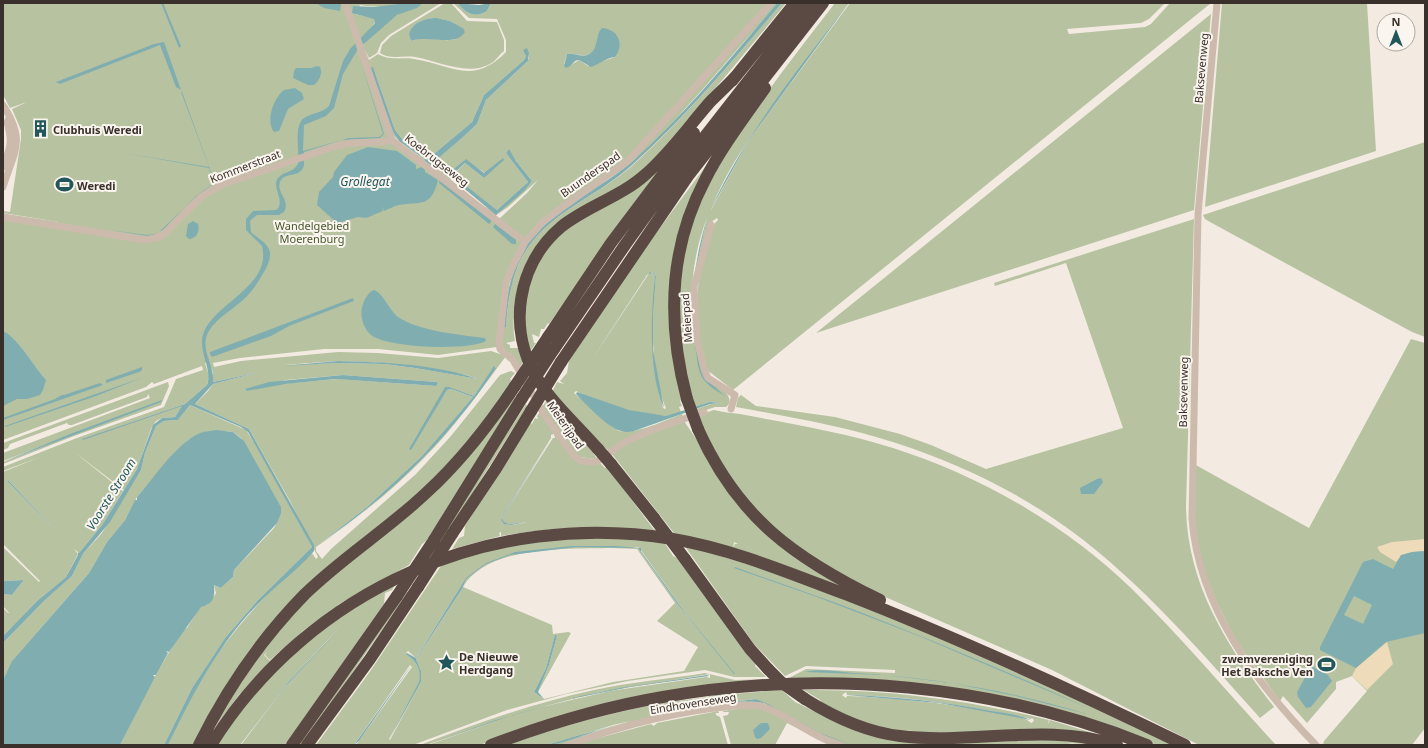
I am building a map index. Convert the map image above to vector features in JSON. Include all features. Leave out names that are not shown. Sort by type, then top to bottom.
[{"type":"highway","points":[[199,745],[228,693],[247,664],[288,613],[328,574],[431,488],[459,460],[487,427],[610,244],[736,76],[795,3]]},
{"type":"highway","points":[[292,745],[398,596],[522,398],[625,245],[678,171],[809,3]]},
{"type":"highway","points":[[307,745],[370,659],[495,470],[560,362],[684,182],[823,3]]},
{"type":"highway","points":[[779,58],[770,80],[724,147],[704,181],[695,200],[681,244],[677,266],[673,318],[675,346],[687,399],[707,450],[739,500],[761,524],[791,550],[814,566],[884,602],[918,624]]},
{"type":"highway","points":[[736,76],[711,101],[646,174],[625,190],[570,220],[557,231],[540,250],[528,273],[521,296],[520,325],[523,343],[529,363],[546,391],[611,464],[654,518],[750,649],[781,682],[805,699],[850,723],[899,736],[959,738],[1046,733],[1089,738],[1117,745]]},
{"type":"highway","points":[[211,745],[240,704],[288,651],[362,596],[425,565],[486,546],[516,540],[588,533],[625,534],[675,539],[730,553],[818,584],[918,624],[1044,678],[1185,745]]},
{"type":"highway","points":[[491,745],[565,720],[663,697],[755,685],[811,684],[891,687],[942,692],[988,700],[1050,714],[1147,745]]},
{"type":"street","name":"Koebrugseweg","points":[[345,3],[392,140],[525,242]]},
{"type":"street","name":"Buunderspad","points":[[500,349],[500,330],[506,283],[525,242],[544,222],[560,209],[628,162],[772,3]]},
{"type":"street","name":"Baksevenweg","points":[[1217,3],[1198,214],[1192,519],[1193,535],[1201,572],[1217,613],[1239,650],[1280,706],[1316,745]]},
{"type":"street","points":[[3,105],[17,133],[17,143],[3,187]]},
{"type":"street","points":[[3,168],[11,142],[10,130],[7,122],[10,117]]},
{"type":"street","name":"Kommerstraat","points":[[3,217],[145,240],[156,238],[164,234],[201,197],[215,188],[305,155],[346,143],[383,142],[392,140]]},
{"type":"street","name":"Meierpad","points":[[711,225],[694,287],[698,339],[704,369],[708,378],[735,395],[730,409]]},
{"type":"street","name":"Meierijpad","points":[[500,349],[512,360],[545,416],[573,455],[581,461],[598,461],[626,442],[649,431],[704,412]]},
{"type":"street","name":"Eindhovenseweg","points":[[568,745],[641,722],[717,708],[752,705],[769,709],[814,734],[840,745]]},
{"type":"green space","name":"Wandelgebied Moerenburg","points":[[3,3],[342,3],[389,140],[522,242],[497,347],[438,355],[378,349],[324,349],[240,358],[213,363],[214,367],[241,361],[338,352],[378,353],[438,358],[491,351],[506,356],[485,384],[496,367],[494,367],[474,396],[447,387],[409,449],[447,390],[451,389],[473,397],[422,456],[367,507],[322,542],[334,535],[316,547],[316,551],[322,559],[331,549],[416,474],[451,436],[500,375],[511,371],[515,373],[510,379],[509,387],[464,447],[420,492],[307,587],[194,745],[168,745],[187,703],[212,662],[242,622],[276,585],[312,553],[316,559],[318,557],[290,501],[249,429],[195,404],[213,384],[260,372],[213,382],[213,372],[209,362],[205,363],[209,376],[207,385],[185,404],[82,439],[183,405],[175,417],[162,418],[156,421],[151,429],[138,467],[124,490],[73,451],[123,491],[102,525],[79,553],[74,549],[78,554],[66,577],[37,601],[3,636],[3,608],[9,613],[3,606],[3,594],[12,595],[24,580],[3,581],[3,547],[39,582],[40,581],[3,544],[3,472],[40,457],[3,471],[3,467],[77,438],[164,407],[176,379],[203,370],[202,366],[154,384],[152,382],[146,387],[3,440],[3,214],[59,222],[3,213],[3,211],[10,212],[21,139],[21,130],[12,109],[27,102],[10,108],[3,95]],"holes":[[[338,361],[377,363],[429,369],[465,375],[478,379],[384,364],[335,363],[282,365]],[[343,375],[437,382],[438,384],[436,386],[338,379],[280,384],[246,391],[286,380]],[[8,480],[62,537],[7,481]]]},
{"type":"green space","points":[[347,3],[406,3],[401,5],[377,7],[360,5],[355,14],[373,18],[376,21],[359,42]]},
{"type":"green space","points":[[423,3],[441,3],[389,35],[381,43],[377,53],[369,58],[364,48],[369,60],[378,54],[391,58],[409,58],[451,68],[472,71],[483,68],[494,62],[506,52],[506,40],[497,19],[469,18],[453,3],[457,3],[470,14],[478,15],[487,11],[491,3],[770,3],[631,157],[524,238],[499,219],[527,193],[538,180],[508,207],[495,216],[405,145],[420,156],[422,154],[403,140],[395,130],[373,67],[393,132],[398,140],[392,134],[361,47],[392,18]],"holes":[[[598,35],[618,46],[615,57],[588,66],[579,60],[571,65],[564,64],[567,54],[585,55],[592,52],[598,39]],[[524,50],[528,51],[529,58],[527,62],[486,100],[477,124],[430,164],[426,157],[429,158],[472,122],[484,95],[524,60],[526,56]],[[509,150],[532,181],[497,214],[482,205],[451,180],[449,174],[465,160],[485,173],[484,178],[465,163],[452,176],[497,210],[528,182],[506,153]]]},
{"type":"green space","points":[[445,3],[451,3],[467,21],[497,22],[504,40],[504,51],[493,62],[484,67],[465,69],[415,57],[392,57],[380,53],[382,45],[391,36]],"holes":[[[433,18],[450,21],[465,31],[458,38],[453,40],[425,38],[411,41],[409,35],[415,25],[421,21]]]},
{"type":"green space","points":[[774,3],[777,3],[669,127],[633,161],[551,219],[529,243],[519,259],[512,275],[506,302],[504,328],[506,327],[508,306],[515,275],[523,255],[540,233],[551,222],[606,186],[632,166],[691,108],[782,3],[786,3],[677,134],[650,164],[631,180],[572,215],[554,228],[538,244],[526,264],[517,290],[514,316],[515,341],[506,343],[510,345],[510,348],[518,348],[523,362],[519,369],[501,344],[503,317],[511,275],[518,258],[528,242],[541,227],[559,212],[633,159]]},
{"type":"green space","points":[[835,3],[849,3],[748,141],[724,181],[711,210],[749,140],[850,3],[1165,3],[1149,19],[1141,23],[1067,29],[1069,34],[1145,27],[1151,24],[1170,3],[1211,3],[733,390],[707,370],[705,371],[698,341],[696,309],[697,293],[702,263],[710,233],[718,220],[717,218],[714,220],[707,230],[699,260],[695,292],[694,324],[703,372],[722,388],[729,398],[729,402],[726,407],[715,407],[697,413],[697,409],[711,404],[722,403],[710,402],[696,407],[688,393],[685,382],[681,354],[678,305],[681,266],[693,217],[710,179],[732,142],[776,80]],"holes":[[[707,218],[693,283],[694,335],[692,321],[693,276],[698,246]]]},
{"type":"green space","points":[[1222,3],[1367,3],[1376,151],[1205,207]]},
{"type":"green space","points":[[1211,14],[1194,210],[816,333]]},
{"type":"green space","points":[[688,132],[549,324],[548,323],[544,329],[541,329],[539,337],[532,334],[534,343],[536,343],[528,354],[524,338],[528,280],[555,236],[610,201]]},
{"type":"green space","points":[[728,136],[678,245],[682,398],[680,401],[682,406],[679,407],[681,412],[666,416],[645,414],[594,400],[576,391],[574,393],[606,423],[623,432],[640,430],[682,414],[683,416],[608,450],[552,392],[557,382],[564,384],[560,381],[567,373],[569,361],[648,244]],"holes":[[[652,272],[655,274],[656,276],[654,304],[655,276],[653,273],[649,274],[589,364],[647,275]],[[653,307],[653,348],[657,376],[663,402],[666,408],[665,409],[663,408],[654,365],[652,335]]]},
{"type":"green space","points":[[1425,142],[1425,337],[1412,332],[1210,222],[1205,219],[1203,215]]},
{"type":"green space","points":[[1194,219],[1186,507],[1188,536],[1202,589],[1213,614],[1241,662],[1274,707],[1260,718],[1170,619],[1122,572],[1070,530],[1029,503],[986,479],[964,469],[896,443],[797,418],[736,407],[738,398],[741,395],[756,406],[835,417],[900,434],[931,445],[986,469],[1123,428],[1066,263],[995,286],[994,283]]},
{"type":"green space","points":[[1411,339],[1425,343],[1425,728],[1412,745],[1323,745],[1324,741],[1367,691],[1352,676],[1336,682],[1336,689],[1307,723],[1283,696],[1280,701],[1235,639],[1207,582],[1195,535],[1194,464],[1309,528]]},
{"type":"green space","points":[[168,382],[169,386],[161,405],[74,436],[3,464],[3,462],[161,401],[3,461],[3,453],[150,398],[148,394],[147,397],[72,425],[67,423],[10,444],[8,448],[3,450],[3,443]]},
{"type":"green space","points":[[517,389],[518,392],[515,395],[515,400],[441,519],[426,541],[422,544],[409,565],[341,603],[304,630],[270,660],[265,655],[267,652],[264,655],[270,661],[239,695],[215,727],[232,690],[302,601],[419,502]]},
{"type":"green space","points":[[473,400],[446,434],[435,446],[399,482],[357,517],[406,473],[447,431]]},
{"type":"green space","points":[[547,400],[594,452],[593,453],[597,459],[578,457],[542,407]]},
{"type":"green space","points":[[526,404],[527,406],[521,416],[445,537],[440,539]]},
{"type":"green space","points":[[190,405],[246,430],[260,452],[312,547],[258,600],[225,638],[192,688],[164,745],[120,745],[166,657],[200,607],[207,605],[216,593],[214,585],[221,588],[233,577],[234,570],[274,528],[281,514],[280,506],[241,438],[233,432],[208,431],[188,440],[177,450],[137,497],[125,520],[107,542],[89,573],[13,660],[3,680],[3,643],[44,601],[72,576],[83,554],[102,533],[141,470],[145,453],[156,426],[164,421],[178,420]]},
{"type":"green space","points":[[714,410],[817,429],[874,442],[926,459],[1020,504],[1078,543],[1131,588],[1187,646],[1276,745],[1199,745],[1052,670],[883,596],[818,563],[769,525],[723,469],[698,415]]},
{"type":"green space","points":[[540,412],[571,455],[600,463],[605,468],[607,467],[655,531],[616,528],[578,528],[501,536],[501,532],[499,533],[500,536],[452,549],[459,538],[464,536],[465,526],[530,423],[532,424],[535,418],[538,419],[537,416]],"holes":[[[554,434],[555,438],[553,438],[502,518],[504,522],[501,520],[503,515],[551,438],[551,435]],[[527,522],[513,525],[510,525],[505,523]]]},
{"type":"green space","points":[[684,421],[739,503],[867,596],[733,548],[674,533],[612,454],[626,443]]},
{"type":"green space","points":[[583,537],[664,542],[673,556],[679,559],[756,663],[755,666],[766,677],[734,677],[705,670],[628,681],[566,694],[507,710],[413,745],[356,745],[412,667],[410,665],[354,745],[316,745],[369,673],[443,563],[507,545]],"holes":[[[630,547],[638,547],[641,550],[686,614],[713,648],[678,605],[638,548]],[[574,549],[637,549],[675,603],[657,621],[698,647],[684,671],[613,682],[544,699],[534,692],[546,668],[555,636],[557,636],[549,665],[538,692],[571,633],[553,634],[552,625],[463,587],[475,573],[490,563],[509,556],[530,552]],[[463,583],[462,589],[416,659],[421,671],[421,682],[390,740],[389,739],[420,682],[420,672],[416,664],[406,653],[408,651],[416,658]]]},
{"type":"green space","points":[[684,545],[765,569],[944,638],[1177,745],[1157,745],[1048,709],[787,679],[806,669],[895,673],[895,670],[806,666],[785,676],[754,644]]},
{"type":"green space","points":[[396,583],[392,590],[385,593],[384,604],[285,745],[241,745],[285,687],[344,623],[289,681],[240,745],[215,745],[256,692],[286,660],[320,630],[338,617]]},
{"type":"green space","points":[[409,591],[302,745],[298,745],[405,593]]},
{"type":"green space","points":[[705,673],[710,674],[735,680],[769,679],[771,681],[745,683],[505,735],[480,745],[428,745],[508,717],[426,745],[420,745],[506,714],[572,695],[622,685]],"holes":[[[710,674],[710,678],[706,677],[610,691],[533,709],[600,692]]]},
{"type":"green space","points":[[782,690],[795,702],[850,728],[1049,738],[1101,745],[1067,743],[1077,745],[843,745],[768,707],[716,708],[596,734],[562,745],[551,745],[631,721],[671,712],[729,703],[756,700],[785,714],[756,699],[697,706],[613,725],[547,745],[508,745],[557,729],[632,709],[683,700],[708,697],[708,699],[709,696]]},
{"type":"green space","points":[[804,690],[866,691],[958,701],[1049,720],[1048,724],[1050,720],[1096,734],[968,735],[873,728],[822,703],[820,700]],"holes":[[[846,692],[847,695],[893,697],[1009,714],[899,699],[847,696],[846,698],[842,695]],[[1012,715],[1032,718],[1034,720],[1032,723],[1026,719]]]},
{"type":"green space","points":[[751,707],[763,708],[820,740],[787,723],[775,745],[731,745],[723,716],[728,715],[729,712],[723,711]]},
{"type":"green space","points":[[718,711],[719,713],[716,713],[716,715],[720,717],[728,745],[572,745],[651,724],[654,726],[657,723]]},
{"type":"sand","points":[[1425,539],[1425,551],[1405,554],[1396,562],[1380,552],[1377,547],[1392,542]]},
{"type":"sand","points":[[1387,642],[1393,664],[1367,690],[1352,676],[1356,668]]},
{"type":"water","points":[[161,3],[163,3],[181,46],[179,48]]},
{"type":"water","points":[[316,3],[341,4],[340,11],[324,8]]},
{"type":"water","points":[[406,3],[423,3],[417,8],[397,15],[358,49],[343,74],[334,108],[326,116],[304,125],[303,151],[349,138],[379,137],[383,134],[361,63],[384,134],[380,138],[342,140],[304,152],[304,165],[300,172],[285,177],[280,182],[280,190],[286,204],[284,212],[279,215],[257,215],[250,221],[251,232],[269,249],[270,258],[268,264],[257,284],[243,300],[215,323],[207,335],[206,347],[212,370],[213,382],[260,372],[213,384],[195,404],[249,429],[314,545],[314,551],[301,565],[271,591],[243,620],[218,654],[196,689],[168,745],[164,745],[192,688],[225,638],[258,600],[312,547],[248,432],[241,427],[190,405],[178,420],[164,421],[156,426],[145,453],[141,470],[110,522],[83,554],[72,576],[44,601],[3,643],[3,636],[37,601],[66,577],[78,555],[78,552],[79,553],[102,525],[137,469],[153,425],[162,418],[175,417],[182,406],[83,440],[82,439],[185,404],[207,385],[208,370],[202,347],[204,331],[217,314],[254,280],[260,270],[263,259],[262,246],[246,230],[246,219],[253,211],[276,210],[279,207],[280,201],[276,182],[280,176],[293,169],[298,164],[298,133],[301,122],[304,118],[329,106],[343,61],[350,49],[375,23],[374,19],[352,13],[353,6],[374,7]]},
{"type":"water","points":[[457,3],[479,5],[491,3],[487,11],[474,15],[464,10]]},
{"type":"water","points":[[777,3],[782,3],[671,128],[631,166],[605,186],[551,222],[529,246],[523,255],[515,275],[508,305],[506,327],[504,328],[506,305],[516,266],[527,245],[537,233],[563,210],[622,170],[653,142],[708,84]]},
{"type":"water","points":[[849,3],[749,140],[711,209],[740,154],[756,128],[792,77]]},
{"type":"water","points":[[436,18],[450,21],[464,29],[465,32],[461,37],[455,39],[418,39],[411,41],[409,35],[410,31],[416,24],[423,20]]},
{"type":"water","points":[[602,28],[608,29],[616,34],[620,42],[618,52],[615,57],[591,67],[577,60],[566,68],[564,66],[567,54],[587,55],[594,50],[598,35]]},
{"type":"water","points":[[164,42],[181,90],[176,87],[160,45],[60,84],[56,82],[154,44]]},
{"type":"water","points":[[527,48],[529,53],[528,61],[486,100],[477,124],[430,165],[424,160],[426,157],[429,158],[472,122],[484,95],[524,60],[526,56],[523,50]]},
{"type":"water","points":[[317,66],[320,67],[321,75],[314,85],[308,85],[293,78],[296,68],[311,68]]},
{"type":"water","points":[[373,67],[395,130],[403,140],[422,154],[420,156],[399,141],[393,132],[370,68]]},
{"type":"water","points":[[295,88],[302,93],[304,99],[288,109],[279,131],[274,132],[270,122],[274,103],[280,93],[284,90]]},
{"type":"water","points":[[181,92],[215,183],[198,195],[185,208],[196,196],[214,183],[209,168],[124,153],[209,167]]},
{"type":"water","name":"Grollegat","points":[[368,147],[397,151],[416,165],[416,169],[422,167],[425,172],[438,180],[435,189],[432,196],[424,202],[399,205],[384,211],[382,206],[383,211],[366,218],[358,217],[337,223],[317,205],[319,192],[333,177],[334,172],[347,155]]},
{"type":"water","points":[[509,149],[516,161],[532,181],[524,191],[496,215],[449,176],[450,172],[466,159],[484,173],[503,158],[504,160],[484,178],[465,163],[452,175],[497,210],[528,182],[506,153]]},
{"type":"water","points":[[440,179],[492,221],[489,224],[439,183]]},
{"type":"water","points":[[185,208],[164,229],[159,232]]},
{"type":"water","points":[[707,218],[695,275],[702,234]]},
{"type":"water","points":[[193,221],[198,224],[198,232],[196,236],[189,239],[186,236],[188,224]]},
{"type":"water","points":[[495,224],[516,240],[516,244],[512,244],[493,227]]},
{"type":"water","points":[[110,230],[147,235],[156,234],[159,232],[157,234],[148,236]]},
{"type":"water","points":[[650,272],[654,273],[656,276],[653,313],[653,350],[664,408],[655,378],[653,361],[652,308],[655,276],[653,273],[649,274],[589,364]]},
{"type":"water","points":[[374,290],[380,294],[398,317],[407,322],[440,332],[485,338],[486,341],[462,346],[428,347],[393,343],[371,335],[364,325],[361,310],[368,294]]},
{"type":"water","points":[[693,291],[694,336],[693,317]]},
{"type":"water","points":[[353,298],[354,301],[289,326],[271,336],[212,357],[210,354],[210,352]]},
{"type":"water","points":[[3,331],[20,346],[46,380],[40,395],[27,399],[17,399],[3,406]]},
{"type":"water","points":[[695,342],[703,376],[726,397],[710,386],[702,377],[698,364]]},
{"type":"water","points":[[338,361],[391,363],[427,367],[478,379],[384,364],[335,363],[282,366]]},
{"type":"water","points":[[494,366],[496,368],[478,393],[439,441],[418,463],[372,505],[322,542],[367,507],[422,456],[473,397],[451,389],[447,390],[411,450],[409,449],[445,387],[474,396]]},
{"type":"water","points":[[142,367],[142,370],[139,372],[106,383],[106,380]]},
{"type":"water","points":[[343,375],[437,382],[438,384],[436,386],[336,379],[285,384],[247,391],[245,389],[269,382]]},
{"type":"water","points":[[144,377],[96,396],[5,427],[5,426]]},
{"type":"water","points":[[100,383],[103,385],[3,420],[3,418],[62,395]]},
{"type":"water","points":[[577,392],[629,410],[666,416],[710,402],[722,403],[710,404],[634,431],[626,432],[614,428],[602,420],[576,394]]},
{"type":"water","points":[[162,400],[161,402],[3,462],[70,434]]},
{"type":"water","points":[[217,430],[233,432],[244,441],[281,507],[281,514],[277,523],[234,570],[233,577],[221,588],[214,585],[214,596],[211,602],[201,607],[169,652],[166,651],[168,653],[156,675],[153,675],[155,677],[120,745],[3,745],[3,680],[12,661],[89,573],[107,542],[125,520],[135,500],[137,500],[137,497],[165,462],[189,439],[203,432]]},
{"type":"water","points":[[553,436],[502,518],[504,522],[509,524],[527,522],[511,525],[504,524],[501,520],[503,515]]},
{"type":"water","points":[[1101,478],[1103,482],[1094,494],[1081,494],[1080,488]]},
{"type":"water","points":[[8,480],[62,537],[7,481]]},
{"type":"water","points":[[572,546],[616,546],[641,548],[641,551],[686,614],[735,674],[678,605],[638,548],[576,547],[510,555],[486,564],[466,579],[462,589],[416,659],[421,671],[421,682],[389,740],[420,678],[417,666],[406,654],[407,653],[416,658],[466,578],[486,563],[515,552]]},
{"type":"water","points":[[1425,551],[1425,633],[1386,642],[1356,668],[1320,650],[1320,647],[1363,562],[1373,559],[1393,569],[1401,555]],"holes":[[[1354,596],[1372,605],[1363,624],[1344,615]]]},
{"type":"water","points":[[735,567],[889,623],[1088,708],[919,636],[817,597],[734,568]]},
{"type":"water","points":[[24,580],[12,595],[3,594],[3,581]]},
{"type":"water","points":[[345,623],[285,687],[240,745],[289,681]]},
{"type":"water","points":[[555,635],[557,636],[549,665],[538,692],[544,699],[534,692],[546,668]]},
{"type":"water","points":[[411,666],[359,741],[354,745],[410,667]]},
{"type":"water","points":[[1311,667],[1328,675],[1332,681],[1311,707],[1306,708],[1298,697],[1297,692]]},
{"type":"water","points":[[822,670],[883,675],[805,672]]},
{"type":"water","points":[[707,675],[709,676],[630,687],[571,699],[620,688]]},
{"type":"water","points":[[890,676],[913,678],[950,683]]},
{"type":"water","points":[[952,683],[1030,698],[1087,714],[1016,696]]},
{"type":"water","points":[[846,695],[938,702],[1012,714],[1031,720],[939,703]]},
{"type":"water","points":[[756,699],[768,704],[820,733],[852,745],[823,735],[766,704],[753,702],[724,703]]},
{"type":"water","points":[[510,716],[426,745],[496,720]]},
{"type":"water","points":[[631,721],[567,741],[547,745],[599,730]]},
{"type":"water","points":[[761,723],[768,723],[770,729],[761,738],[757,739],[753,730]]},
{"type":"place","name":"Clubhuis Weredi","points":[[40,129]]},
{"type":"place","name":"Weredi","points":[[64,185]]},
{"type":"place","name":"De Nieuwe Herdgang","points":[[446,662]]},
{"type":"place","name":"zwemvereniging Het Baksche Ven","points":[[1326,664]]},
{"type":"water label","name":"Voorste Stroom","points":[[111,494]]}]
